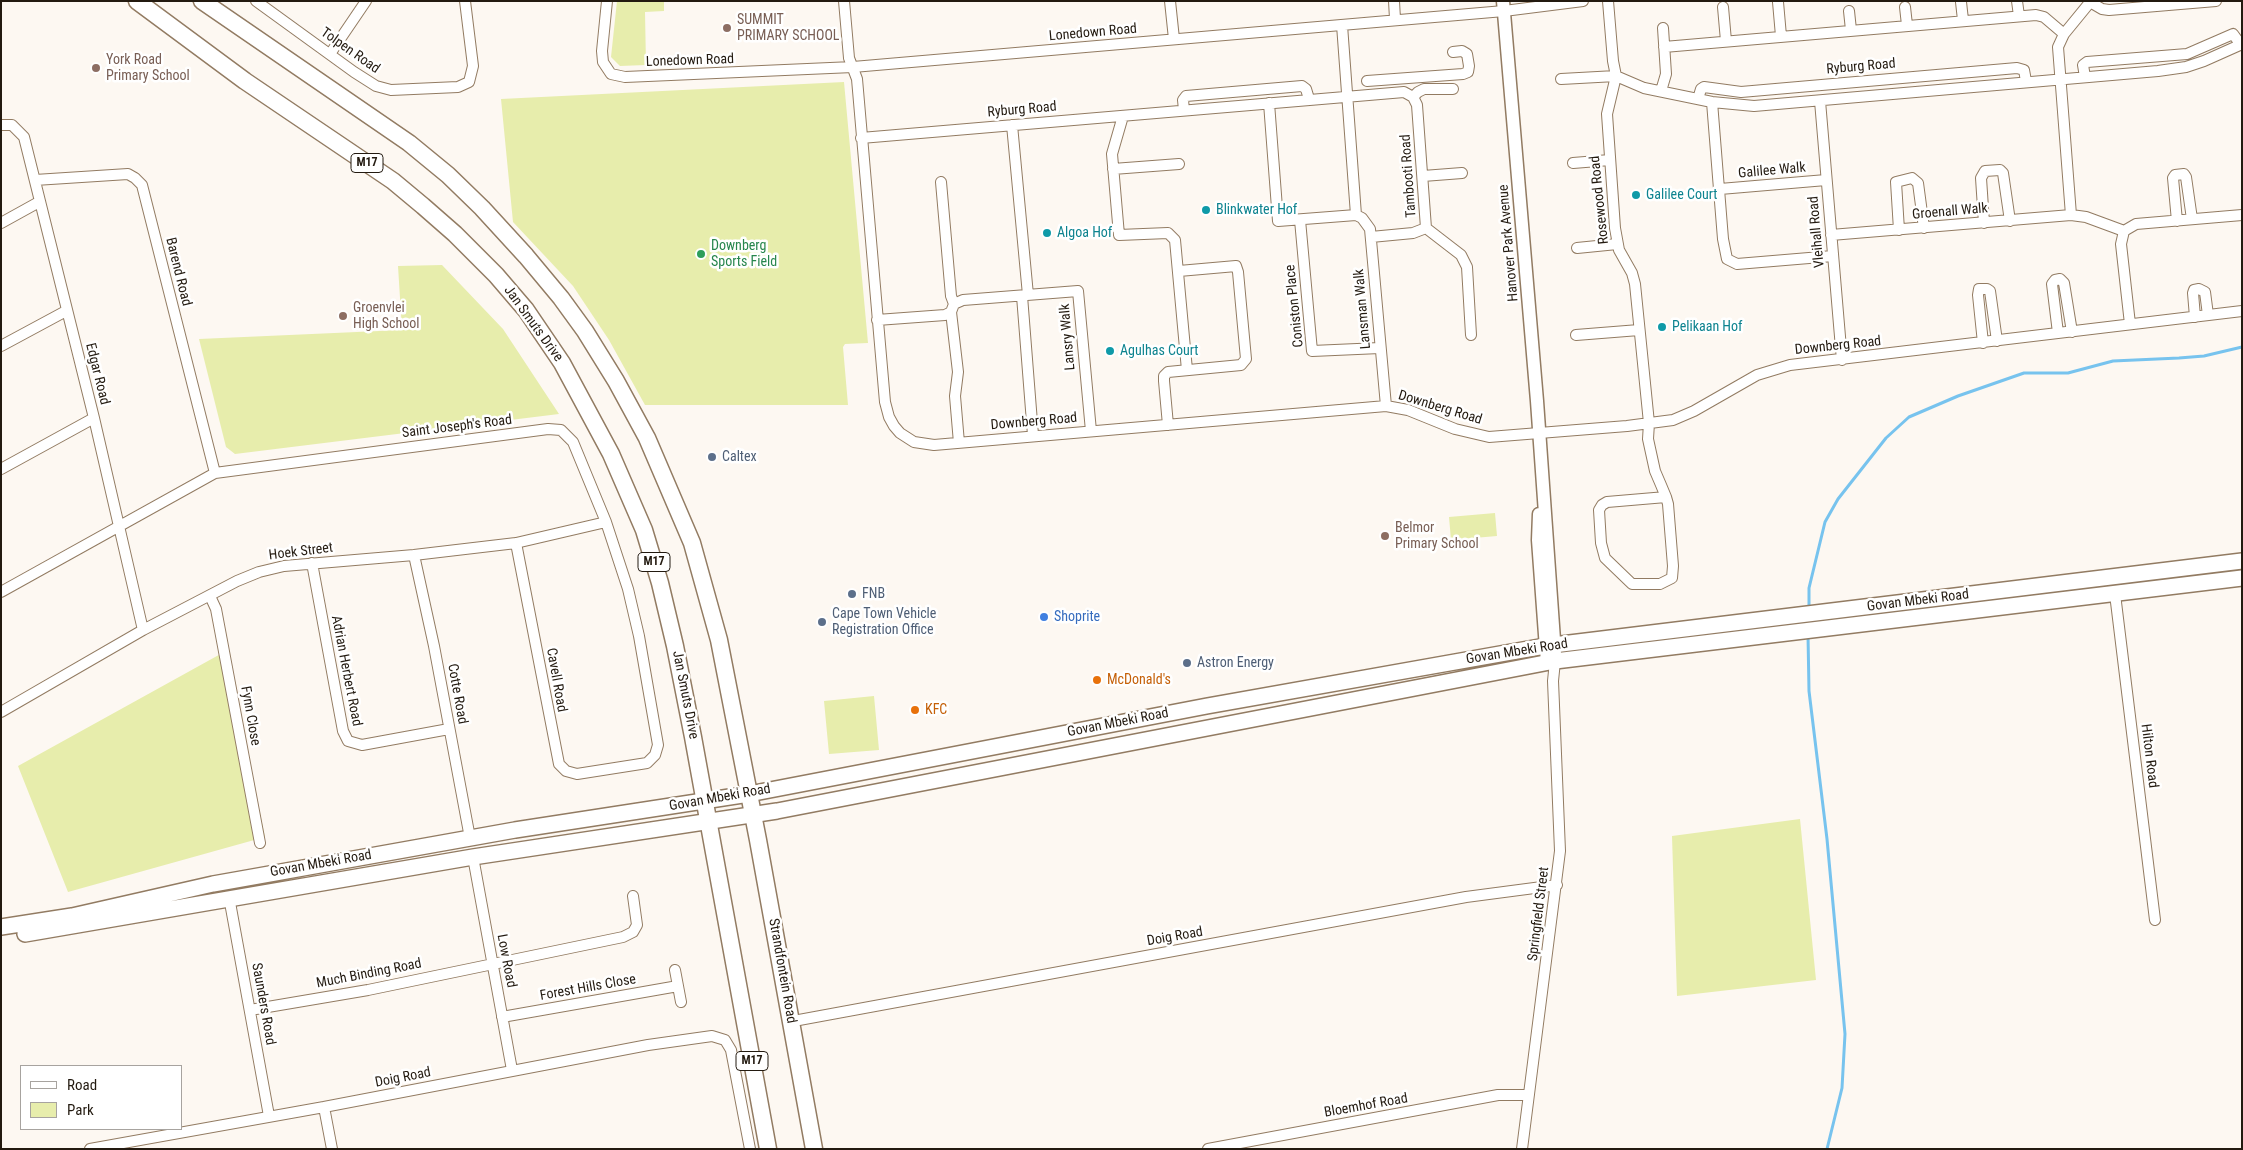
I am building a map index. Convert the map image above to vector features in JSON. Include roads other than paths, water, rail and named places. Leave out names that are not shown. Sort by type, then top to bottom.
[{"type":"main road","name":"Jan Smuts Drive","points":[[137,1],[245,81],[393,181],[455,234],[496,275],[526,310],[562,363],[611,454],[644,530],[660,583],[675,646],[705,802]]},
{"type":"main road","points":[[202,1],[409,143],[448,175],[482,208],[526,256],[561,298],[589,336],[647,438],[692,543],[719,640],[749,794]]},
{"type":"main road","name":"Govan Mbeki Road","points":[[1,927],[72,916],[213,884],[470,838],[705,802],[1207,706],[1550,645],[2242,561]]},
{"type":"main road","name":"Govan Mbeki Road","points":[[1,937],[48,931],[229,897],[473,856],[753,815],[921,785],[1551,661],[2242,578]]},
{"type":"main road","name":"Strandfontein Road","points":[[749,794],[814,1149]]},
{"type":"main road","name":"M17","points":[[705,802],[768,1149]]},
{"type":"street","name":"Tolpen Road","points":[[256,1],[376,86],[386,89],[458,87],[469,82],[473,66],[465,1]]},
{"type":"street","points":[[330,54],[366,1]]},
{"type":"street","name":"Lonedown Road","points":[[607,1],[602,51],[603,62],[607,71],[615,76],[624,77],[853,67],[1342,25],[1503,6],[1583,1]]},
{"type":"street","name":"Downberg Road","points":[[844,1],[849,58],[857,79],[885,402],[888,417],[894,426],[900,433],[914,442],[934,444],[959,443],[1033,435],[1386,406],[1408,410],[1456,429],[1489,437],[1649,423],[1673,420],[1694,411],[1757,375],[1790,364],[1842,360],[2242,311]]},
{"type":"street","points":[[1170,1],[1174,39]]},
{"type":"street","points":[[1394,1],[1395,19]]},
{"type":"street","name":"Rosewood Road","points":[[1608,1],[1612,61],[1616,76],[1607,114],[1617,244],[1634,278],[1649,423],[1648,439],[1655,472],[1666,497],[1673,566],[1672,578],[1660,584],[1632,584],[1605,558],[1601,543],[1599,510],[1607,502],[1666,497]]},
{"type":"street","points":[[2017,1],[2019,16]]},
{"type":"street","points":[[1778,2],[1781,36]]},
{"type":"street","points":[[1961,2],[1963,20]]},
{"type":"street","points":[[2070,215],[2058,47],[2064,34],[2090,2],[2098,8],[2109,10],[2150,4],[2209,2]]},
{"type":"street","name":"Hanover Park Avenue","points":[[1503,6],[1540,433],[1542,482],[1538,540],[1551,661]]},
{"type":"street","points":[[1724,7],[1726,41]]},
{"type":"street","points":[[1905,7],[1907,25]]},
{"type":"street","points":[[1849,11],[1851,30]]},
{"type":"street","points":[[1664,47],[2036,14],[2044,17],[2064,34]]},
{"type":"street","points":[[1269,103],[1278,221],[1356,215],[1342,25]]},
{"type":"street","points":[[1661,91],[1666,74],[1663,28]]},
{"type":"street","points":[[1561,79],[1616,76],[1633,85],[1712,102],[1754,106],[1820,101],[2026,81],[2085,77],[2186,67],[2242,45],[2233,34],[2187,54],[2086,62],[2083,66],[2085,77]]},
{"type":"street","points":[[1367,81],[1463,74],[1468,72],[1467,54],[1462,51],[1453,52]]},
{"type":"street","name":"Ryburg Road","points":[[1698,99],[1701,88],[1704,87],[1741,92],[2017,68],[2024,70],[2026,81]]},
{"type":"street","points":[[1391,79],[1392,93]]},
{"type":"street","points":[[1184,110],[1184,98],[1302,86],[1306,89],[1310,99]]},
{"type":"street","points":[[1413,97],[1424,89],[1453,89]]},
{"type":"street","name":"Ryburg Road","points":[[861,138],[1348,96],[1404,92],[1413,97]]},
{"type":"street","name":"Tambooti Road","points":[[1371,237],[1413,233],[1426,228],[1417,105],[1413,97]]},
{"type":"street","name":"Vleihall Road","points":[[1820,101],[1842,360]]},
{"type":"street","name":"Galilee Walk","points":[[1712,102],[1725,254],[1731,263],[1748,264],[1833,256]]},
{"type":"street","points":[[1123,116],[1112,151],[1119,235],[1171,235],[1176,243],[1186,370]]},
{"type":"street","name":"Edgar Road","points":[[1,124],[12,125],[24,137],[94,418],[143,630]]},
{"type":"street","points":[[1012,125],[1033,435]]},
{"type":"street","points":[[1573,163],[1610,160]]},
{"type":"street","points":[[1113,169],[1179,164]]},
{"type":"street","points":[[1984,223],[1981,178],[1985,171],[2000,170],[2003,173],[2010,220]]},
{"type":"street","points":[[1423,176],[1462,173]]},
{"type":"street","name":"Barend Road","points":[[35,180],[128,174],[142,185],[215,473]]},
{"type":"street","points":[[2177,221],[2173,178],[2175,175],[2184,174],[2186,177],[2192,219]]},
{"type":"street","points":[[1899,230],[1896,182],[1912,178],[1918,183],[1924,228]]},
{"type":"street","name":"Galilee Walk","points":[[1720,189],[1826,180]]},
{"type":"street","points":[[941,182],[958,372],[955,396],[959,443]]},
{"type":"street","points":[[1,223],[39,202]]},
{"type":"street","name":"Lansman Walk","points":[[1356,215],[1365,221],[1370,228],[1386,406]]},
{"type":"street","name":"Groenall Walk","points":[[1831,236],[2070,215],[2086,217],[2124,231]]},
{"type":"street","points":[[2130,324],[2121,244],[2124,231],[2136,224],[2242,215]]},
{"type":"street","name":"Coniston Place","points":[[1300,220],[1312,351],[1380,348]]},
{"type":"street","points":[[1426,228],[1461,256],[1467,267],[1471,335]]},
{"type":"street","points":[[1577,248],[1617,244]]},
{"type":"street","points":[[1168,425],[1164,376],[1168,372],[1241,365],[1246,362],[1236,266],[1179,271]]},
{"type":"street","points":[[2058,333],[2052,284],[2055,280],[2060,279],[2064,282],[2072,332]]},
{"type":"street","points":[[1983,342],[1979,289],[1990,291],[1997,341]]},
{"type":"street","points":[[2195,317],[2193,293],[2194,290],[2199,289],[2205,292],[2208,316]]},
{"type":"street","name":"Lansry Walk","points":[[877,320],[945,315],[963,300],[1078,291],[1091,431]]},
{"type":"street","points":[[1,346],[66,310]]},
{"type":"street","points":[[1576,335],[1638,330]]},
{"type":"street","points":[[1,469],[94,418]]},
{"type":"street","name":"Saint Joseph's Road","points":[[1,592],[215,473],[554,429],[566,434],[573,442],[606,522],[628,589],[639,636],[658,746],[655,755],[647,762],[615,769]]},
{"type":"street","name":"Hoek Street","points":[[1,712],[143,630],[259,572],[312,563],[414,555],[516,543],[606,522]]},
{"type":"street","name":"Cavell Road","points":[[516,543],[559,764],[566,771],[577,774],[615,769]]},
{"type":"street","name":"Cotte Road","points":[[414,555],[434,646],[470,838]]},
{"type":"street","name":"Adrian Herbert Road","points":[[312,563],[342,731],[348,741],[362,745],[449,729]]},
{"type":"street","name":"Hilton Road","points":[[2115,594],[2156,920]]},
{"type":"street","name":"Fynn Close","points":[[210,596],[218,619],[260,843]]},
{"type":"street","name":"Springfield Street","points":[[1522,1149],[1557,885],[1560,827],[1551,661]]},
{"type":"street","name":"Low Road","points":[[473,856],[512,1070]]},
{"type":"street","name":"Doig Road","points":[[799,1020],[1466,897],[1557,885]]},
{"type":"street","name":"Much Binding Road","points":[[250,1010],[368,990],[623,937],[633,932],[637,925],[633,896]]},
{"type":"street","name":"Saunders Road","points":[[229,897],[269,1116]]},
{"type":"street","points":[[675,970],[681,1002]]},
{"type":"street","name":"Forest Hills Close","points":[[502,1017],[678,986]]},
{"type":"street","name":"Doig Road","points":[[90,1149],[324,1107],[648,1045],[712,1036],[727,1042],[731,1050],[750,1149]]},
{"type":"street","name":"Bloemhof Road","points":[[1208,1149],[1498,1095],[1529,1095]]},
{"type":"street","points":[[324,1107],[332,1149]]},
{"type":"waterway","points":[[1809,608],[1809,588],[1825,522],[1838,499],[1886,438],[1909,417],[1958,396],[2024,373],[2068,373],[2113,361],[2204,356],[2242,347]]},
{"type":"waterway","points":[[1808,635],[1809,691],[1827,839],[1845,1034],[1842,1088],[1827,1149]]},
{"type":"place","name":"SUMMIT PRIMARY SCHOOL","points":[[727,28]]},
{"type":"place","name":"York Road Primary School","points":[[96,68]]},
{"type":"place","name":"Galilee Court","points":[[1636,195]]},
{"type":"place","name":"Blinkwater Hof","points":[[1206,210]]},
{"type":"place","name":"Algoa Hof","points":[[1047,233]]},
{"type":"place","name":"Downberg Sports Field","points":[[701,254]]},
{"type":"place","name":"Groenvlei High School","points":[[343,316]]},
{"type":"place","name":"Pelikaan Hof","points":[[1662,327]]},
{"type":"place","name":"Agulhas Court","points":[[1110,351]]},
{"type":"place","name":"Caltex","points":[[712,457]]},
{"type":"place","name":"Belmor Primary School","points":[[1385,536]]},
{"type":"place","name":"FNB","points":[[852,594]]},
{"type":"place","name":"Shoprite","points":[[1044,617]]},
{"type":"place","name":"Cape Town Vehicle Registration Office","points":[[822,622]]},
{"type":"place","name":"Astron Energy","points":[[1187,663]]},
{"type":"place","name":"McDonald's","points":[[1097,680]]},
{"type":"place","name":"KFC","points":[[915,710]]}]
